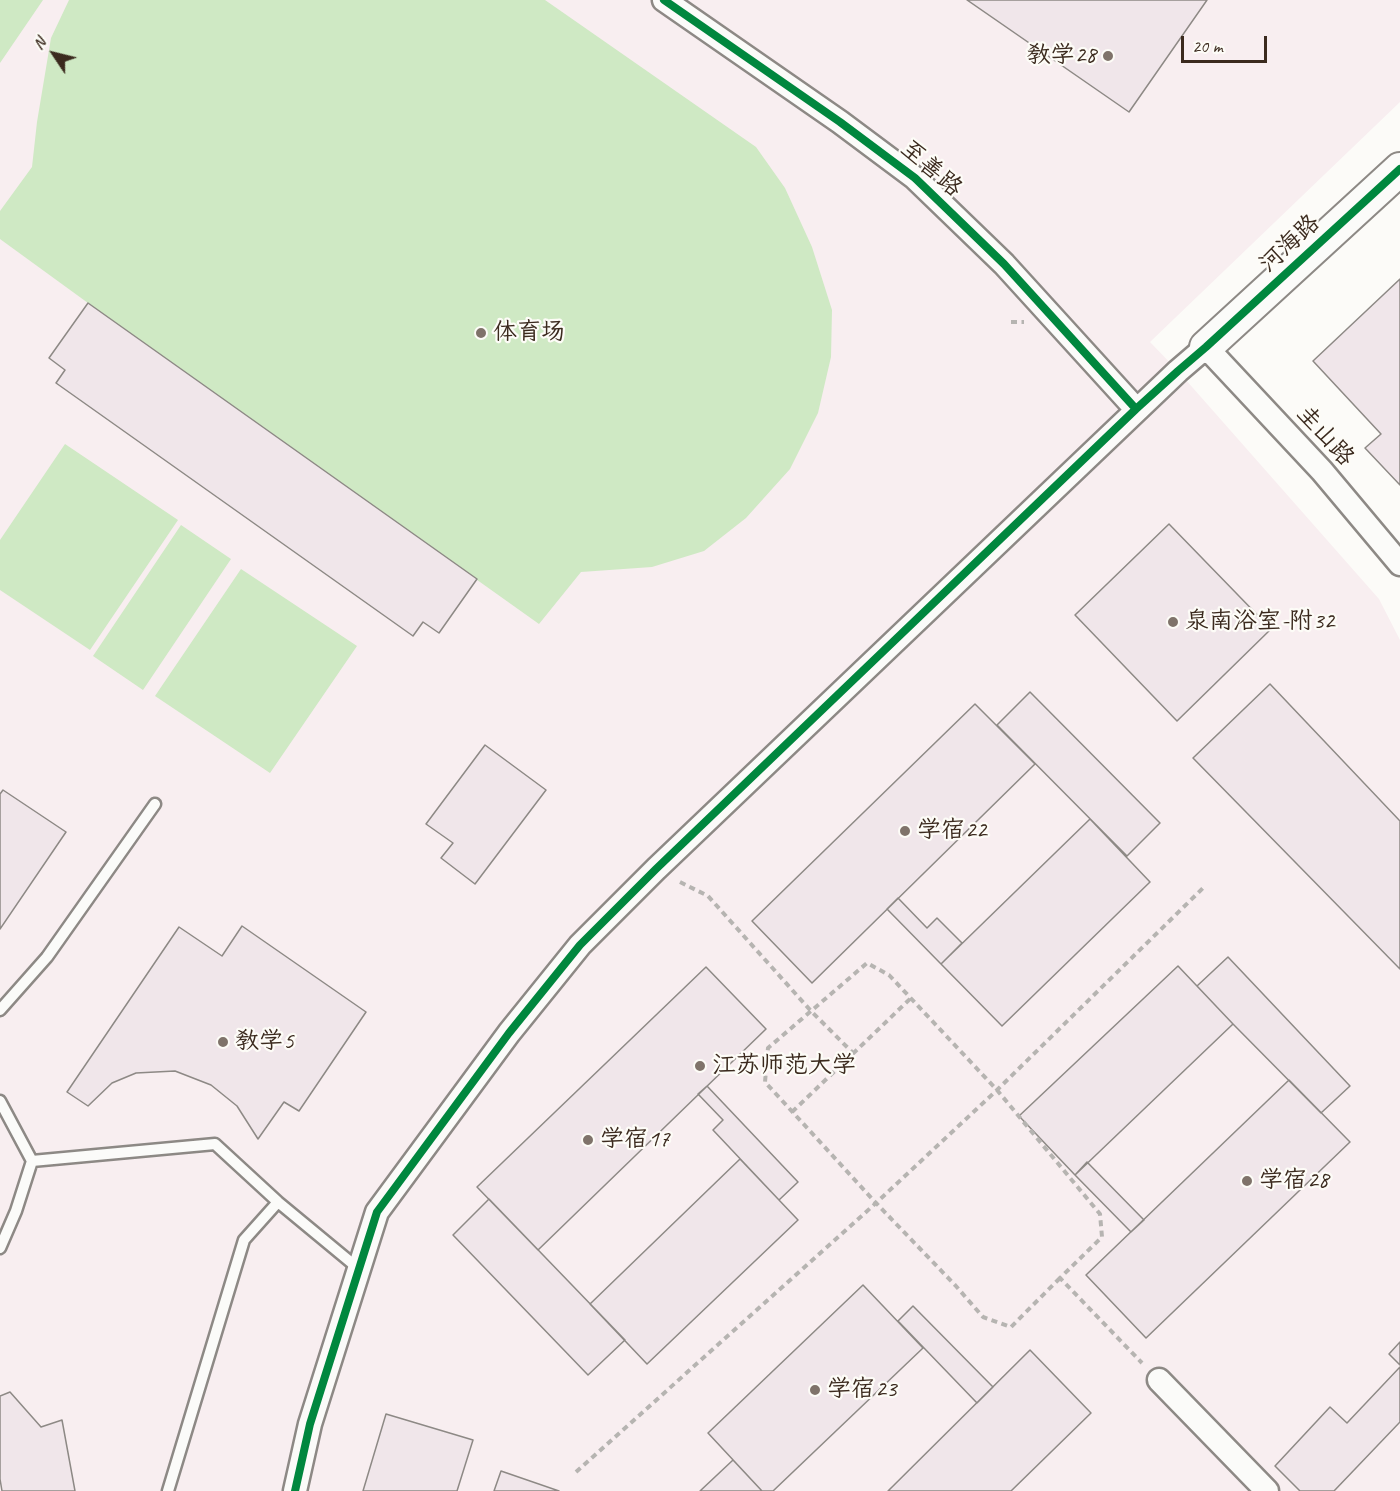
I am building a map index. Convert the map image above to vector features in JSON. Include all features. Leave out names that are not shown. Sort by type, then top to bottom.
[{"type":"street","name":"至善路","points":[[664,0],[840,122],[915,178],[1004,264],[1137,409]]},
{"type":"street","name":"河海路","points":[[1206,347],[1400,169]]},
{"type":"street","points":[[295,1491],[310,1424],[377,1212],[509,1033],[580,945],[656,869],[1137,409],[1206,347]]},
{"type":"street","name":"圭山路","points":[[1206,347],[1322,471],[1400,564]]},
{"type":"street","points":[[1159,1380],[1267,1491]]},
{"type":"lane","points":[[0,1010],[47,957],[155,804]]},
{"type":"lane","points":[[0,1101],[32,1161],[16,1211],[0,1248]]},
{"type":"lane","points":[[32,1161],[215,1144],[278,1202],[359,1270]]},
{"type":"lane","points":[[168,1491],[244,1240],[278,1202]]},
{"type":"path","points":[[656,869],[708,896],[811,1011],[853,1053]]},
{"type":"path","points":[[576,1472],[876,1203],[997,1090],[1203,888]]},
{"type":"path","points":[[867,963],[889,975],[910,998],[997,1090],[1100,1214],[1102,1237],[1011,1327],[983,1317],[765,1082],[768,1048],[867,963]]},
{"type":"path","points":[[792,1112],[910,998]]},
{"type":"path","points":[[1060,1278],[1159,1380]]},
{"type":"shaded area","name":"江苏师范大学","points":[[0,0],[1400,0],[1400,102],[1150,342],[1379,599],[1400,640],[1400,1491],[0,1491]]},
{"type":"green space","points":[[0,0],[43,0],[0,63]]},
{"type":"green space","name":"体育场","points":[[69,0],[545,0],[756,147],[785,188],[812,247],[832,310],[831,357],[818,413],[790,469],[746,518],[704,551],[652,567],[581,572],[539,624],[0,239],[0,211],[32,167],[51,38]]},
{"type":"green space","points":[[65,444],[178,520],[90,650],[0,590],[0,540]]},
{"type":"green space","points":[[181,525],[231,559],[143,690],[93,656]]},
{"type":"green space","points":[[241,569],[357,646],[270,773],[155,696]]},
{"type":"building","name":"教学28","points":[[967,0],[1207,0],[1129,112]]},
{"type":"building","points":[[1400,279],[1400,485],[1365,448],[1381,434],[1313,361]]},
{"type":"building","points":[[88,303],[477,579],[439,633],[423,622],[413,636],[56,383],[65,370],[49,358]]},
{"type":"building","name":"泉南浴室-附32","points":[[1169,524],[1271,629],[1177,721],[1075,615]]},
{"type":"building","points":[[1270,684],[1400,821],[1400,969],[1193,758]]},
{"type":"building","points":[[1030,692],[1160,823],[1127,856],[997,725]]},
{"type":"building","name":"学宿22","points":[[975,704],[1035,764],[812,983],[752,921]]},
{"type":"building","points":[[485,745],[546,790],[475,884],[441,858],[453,843],[426,824]]},
{"type":"building","points":[[3,790],[66,832],[0,929],[0,794]]},
{"type":"building","points":[[1090,819],[1150,882],[1002,1026],[941,964]]},
{"type":"building","points":[[898,898],[927,928],[937,918],[962,943],[941,964],[887,909]]},
{"type":"building","name":"教学5","points":[[242,926],[366,1012],[299,1111],[284,1102],[258,1139],[237,1106],[211,1085],[175,1071],[136,1073],[112,1083],[88,1106],[67,1092],[179,927],[222,956]]},
{"type":"building","points":[[1228,957],[1350,1086],[1321,1113],[1197,986]]},
{"type":"building","points":[[1178,966],[1233,1024],[1075,1175],[1019,1116]]},
{"type":"building","name":"学宿17","points":[[706,967],[766,1029],[538,1250],[477,1187]]},
{"type":"building","name":"学宿28","points":[[1289,1080],[1350,1142],[1146,1338],[1086,1275]]},
{"type":"building","points":[[707,1086],[798,1182],[779,1200],[713,1130],[723,1120],[698,1094]]},
{"type":"building","points":[[740,1159],[798,1220],[647,1364],[590,1304]]},
{"type":"building","points":[[1087,1162],[1144,1220],[1131,1232],[1075,1175]]},
{"type":"building","points":[[489,1199],[625,1340],[588,1375],[453,1235]]},
{"type":"building","name":"学宿23","points":[[863,1285],[923,1348],[773,1491],[762,1491],[708,1433]]},
{"type":"building","points":[[913,1306],[993,1387],[977,1403],[898,1321]]},
{"type":"building","points":[[1400,1342],[1400,1365],[1389,1354]]},
{"type":"building","points":[[1030,1350],[1091,1413],[1011,1491],[888,1491]]},
{"type":"building","points":[[1400,1367],[1400,1422],[1334,1491],[1300,1491],[1275,1466],[1330,1407],[1347,1423]]},
{"type":"building","points":[[10,1392],[41,1427],[62,1420],[75,1491],[2,1491],[0,1396]]},
{"type":"building","points":[[386,1414],[473,1440],[457,1491],[363,1491]]},
{"type":"building","points":[[733,1460],[762,1491],[700,1491]]},
{"type":"building","points":[[501,1471],[559,1491],[494,1491]]},
{"type":"cycle path","points":[[664,0],[840,122],[915,178],[1004,264],[1136,409]]},
{"type":"cycle path","points":[[295,1491],[310,1424],[377,1212],[509,1033],[580,945],[656,869],[1136,409],[1400,169]]},
{"type":"place","name":"教学28","points":[[1108,56]]},
{"type":"place","name":"体育场","points":[[481,333]]},
{"type":"place","name":"泉南浴室-附32","points":[[1173,622]]},
{"type":"place","name":"学宿22","points":[[905,831]]},
{"type":"place","name":"教学5","points":[[223,1042]]},
{"type":"place","name":"江苏师范大学","points":[[700,1066]]},
{"type":"place","name":"学宿17","points":[[588,1140]]},
{"type":"place","name":"学宿28","points":[[1247,1181]]},
{"type":"place","name":"学宿23","points":[[815,1390]]}]
